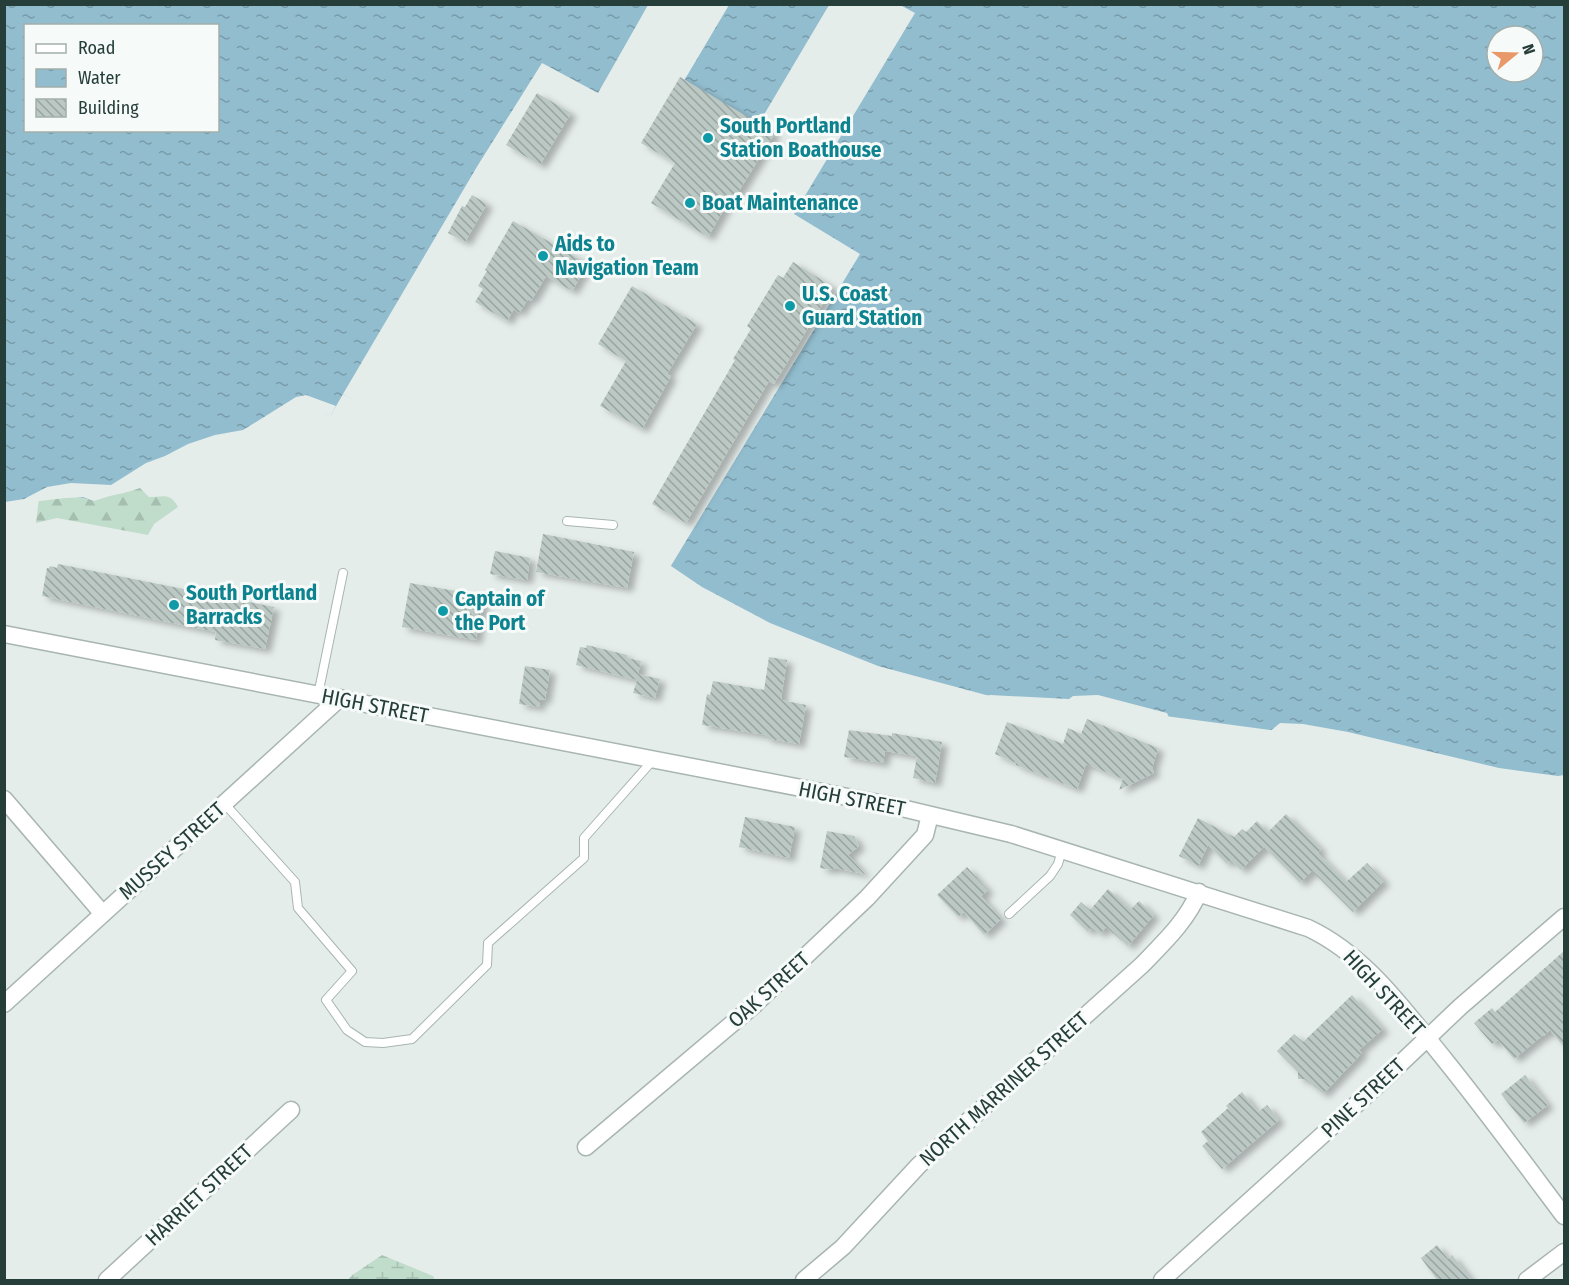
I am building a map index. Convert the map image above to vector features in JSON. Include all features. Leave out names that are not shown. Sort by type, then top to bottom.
[{"type":"street","name":"HIGH STREET","points":[[4,634],[889,805],[1011,834],[1308,928],[1330,939],[1374,975],[1502,1132],[1564,1216]]},
{"type":"street","name":"MUSSEY STREET","points":[[4,1004],[340,698]]},
{"type":"street","points":[[4,799],[103,914]]},
{"type":"street","name":"OAK STREET","points":[[586,1147],[753,1006],[867,898],[925,835],[930,815]]},
{"type":"street","name":"NORTH MARRINER STREET","points":[[804,1281],[843,1247],[919,1165],[1142,965],[1186,916],[1199,892]]},
{"type":"street","name":"PINE STREET","points":[[1162,1281],[1427,1038],[1564,917]]},
{"type":"street","name":"HARRIET STREET","points":[[107,1281],[291,1110]]},
{"type":"street","points":[[1527,1281],[1564,1252]]},
{"type":"lane","points":[[567,520],[613,525]]},
{"type":"lane","points":[[318,695],[343,573]]},
{"type":"lane","points":[[224,803],[296,882],[298,908],[352,971],[326,1000],[347,1030],[365,1042],[383,1043],[412,1039],[488,965],[488,943],[584,858],[584,838],[653,760]]},
{"type":"lane","points":[[1009,914],[1050,876],[1058,864],[1062,850]]},
{"type":"green space","points":[[140,488],[149,497],[169,497],[178,507],[154,524],[148,535],[57,518],[36,523],[39,498],[83,497],[94,501]]},
{"type":"green space","points":[[382,1255],[433,1276],[435,1280],[348,1280]]},
{"type":"water","points":[[5,5],[1564,5],[1564,784],[1398,747],[1083,705],[986,695],[878,666],[770,623],[702,587],[671,566],[343,394],[331,415],[296,410],[204,448],[94,501],[61,497],[5,508]]},
{"type":"pier","points":[[648,5],[729,5],[650,138],[724,182],[829,5],[900,5],[915,13],[794,214],[860,254],[669,569],[480,470],[343,394],[478,165],[542,63],[598,93]]},
{"type":"pier","points":[[306,395],[336,406],[331,415],[297,413],[239,440],[199,452],[123,491],[94,501],[83,497],[65,498],[40,501],[4,511],[5,502],[24,499],[47,487],[71,483],[111,485],[146,463],[188,444],[215,435],[243,430],[296,397]]},
{"type":"pier","points":[[990,695],[1069,699],[1073,696],[1098,695],[1167,713],[1170,720],[989,698]]},
{"type":"pier","points":[[1280,723],[1303,724],[1348,732],[1499,768],[1564,775],[1564,787],[1473,772],[1398,750],[1268,733]]},
{"type":"building","name":"South Portland Station Boathouse","points":[[680,77],[775,133],[734,199],[731,197],[708,237],[651,203],[675,163],[641,143]]},
{"type":"building","points":[[537,93],[571,113],[540,165],[506,145]]},
{"type":"building","points":[[472,195],[487,204],[465,242],[448,233],[462,206],[465,207]]},
{"type":"building","points":[[513,221],[588,264],[572,291],[546,276],[531,301],[528,299],[519,313],[514,309],[507,321],[475,302],[483,289],[478,286],[487,271],[485,270]]},
{"type":"building","points":[[793,262],[833,287],[774,384],[769,381],[686,523],[652,504],[735,360],[733,359],[751,329],[747,326],[778,275],[783,278]]},
{"type":"building","points":[[632,286],[697,324],[667,374],[671,376],[642,429],[600,406],[626,361],[598,344]]},
{"type":"building","points":[[543,534],[634,552],[627,588],[536,572]]},
{"type":"building","points":[[495,551],[530,558],[527,580],[490,574]]},
{"type":"building","name":"South Portland Barracks","points":[[58,564],[274,607],[265,649],[215,640],[216,632],[42,596],[47,568],[50,566],[57,568]]},
{"type":"building","name":"Captain of the Port","points":[[410,583],[484,596],[476,640],[402,627]]},
{"type":"building","points":[[587,645],[641,661],[638,674],[660,679],[655,698],[633,693],[637,680],[576,665],[580,647],[586,648]]},
{"type":"building","points":[[769,657],[787,660],[781,700],[806,705],[799,744],[765,738],[766,735],[702,725],[707,694],[710,695],[713,681],[764,690]]},
{"type":"building","points":[[525,666],[550,670],[545,700],[540,699],[539,707],[519,704]]},
{"type":"building","points":[[1087,719],[1158,748],[1152,768],[1154,773],[1119,790],[1123,779],[1086,764],[1077,789],[1016,765],[995,754],[1007,722],[1063,744],[1068,728],[1081,734]]},
{"type":"building","points":[[849,730],[892,736],[892,733],[942,742],[935,783],[913,778],[917,756],[885,751],[883,763],[844,757]]},
{"type":"building","points":[[1286,814],[1321,849],[1318,853],[1346,882],[1367,863],[1384,881],[1353,912],[1312,871],[1300,883],[1264,847],[1241,870],[1231,860],[1227,864],[1208,845],[1198,866],[1179,856],[1198,818],[1234,837],[1242,829],[1246,832],[1257,821],[1268,832]]},
{"type":"building","points":[[745,817],[795,827],[789,858],[739,847]]},
{"type":"building","points":[[827,831],[854,836],[859,846],[848,855],[865,874],[834,868],[832,870],[820,868]]},
{"type":"building","points":[[967,867],[988,890],[981,896],[1001,919],[984,935],[964,912],[958,917],[937,895]]},
{"type":"building","points":[[1108,889],[1131,909],[1139,901],[1154,915],[1128,946],[1106,927],[1100,934],[1092,927],[1088,932],[1070,915],[1081,902],[1090,910]]},
{"type":"building","points":[[1564,951],[1564,1047],[1550,1030],[1514,1059],[1498,1040],[1492,1044],[1474,1023],[1492,1008],[1495,1012]]},
{"type":"building","points":[[1352,995],[1383,1029],[1359,1050],[1362,1053],[1323,1094],[1304,1079],[1298,1079],[1298,1072],[1277,1051],[1294,1034],[1303,1042]]},
{"type":"building","points":[[1525,1075],[1548,1105],[1524,1123],[1501,1094]]},
{"type":"building","points":[[1242,1092],[1258,1112],[1267,1105],[1279,1120],[1222,1169],[1202,1146],[1208,1141],[1201,1132]]},
{"type":"building","points":[[1437,1245],[1448,1259],[1452,1255],[1472,1281],[1438,1281],[1421,1258]]},
{"type":"place","name":"South Portland Station Boathouse","points":[[708,138]]},
{"type":"place","name":"Boat Maintenance","points":[[690,203]]},
{"type":"place","name":"Aids to Navigation Team","points":[[543,256]]},
{"type":"place","name":"U.S. Coast Guard Station","points":[[790,306]]},
{"type":"place","name":"South Portland Barracks","points":[[174,605]]},
{"type":"place","name":"Captain of the Port","points":[[443,611]]}]
